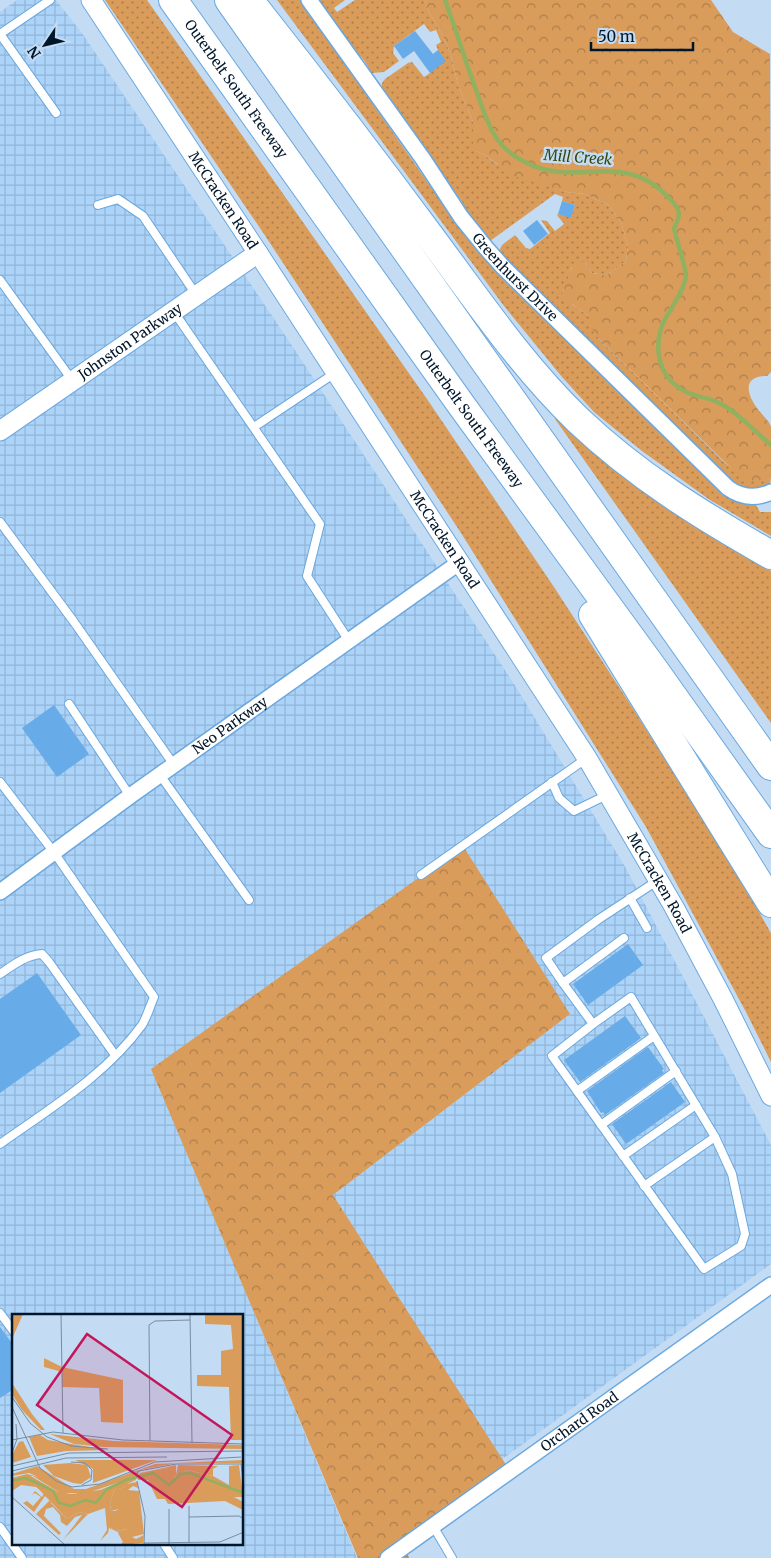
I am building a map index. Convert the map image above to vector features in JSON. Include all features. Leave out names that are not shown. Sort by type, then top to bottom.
[{"type":"highway","name":"Outerbelt South Freeway","points":[[173,0],[462,406],[771,834]]},
{"type":"highway","points":[[229,0],[771,766]]},
{"type":"highway","points":[[248,0],[359,140],[502,334],[542,382],[578,420],[620,457],[664,490],[710,520],[771,555]]},
{"type":"highway","points":[[462,406],[673,741],[771,903]]},
{"type":"street","name":"McCracken Road","points":[[91,0],[587,758],[659,880],[723,1000],[771,1096]]},
{"type":"street","name":"Greenhurst Drive","points":[[309,0],[423,159],[461,217],[503,267],[728,488],[745,497],[771,492]]},
{"type":"street","name":"Johnston Parkway","points":[[0,431],[258,253]]},
{"type":"street","name":"Neo Parkway","points":[[0,892],[130,796],[460,562]]},
{"type":"street","name":"Orchard Road","points":[[388,1558],[771,1285]]},
{"type":"lane","points":[[50,0],[0,34],[56,113]]},
{"type":"lane","points":[[98,205],[118,199],[142,216],[196,296]]},
{"type":"lane","points":[[0,280],[72,380]]},
{"type":"lane","points":[[174,312],[320,524],[307,576],[349,641]]},
{"type":"lane","points":[[254,427],[336,372]]},
{"type":"lane","points":[[0,522],[74,622],[174,765]]},
{"type":"lane","points":[[70,704],[130,796]]},
{"type":"lane","points":[[421,875],[587,758]]},
{"type":"lane","points":[[160,775],[249,900]]},
{"type":"lane","points":[[0,782],[54,851],[154,997],[142,1024],[115,1055],[86,1081],[0,1144]]},
{"type":"lane","points":[[552,782],[559,798],[574,811],[609,794]]},
{"type":"lane","points":[[593,1024],[546,958],[599,919],[659,880]]},
{"type":"lane","points":[[630,898],[647,928]]},
{"type":"lane","points":[[563,984],[624,938]]},
{"type":"lane","points":[[0,974],[33,954],[42,954],[115,1055]]},
{"type":"lane","points":[[631,997],[716,1137],[732,1174],[744,1234],[741,1246],[704,1269],[552,1056],[593,1024],[631,997]]},
{"type":"lane","points":[[577,1091],[654,1036]]},
{"type":"lane","points":[[601,1125],[676,1071]]},
{"type":"lane","points":[[623,1156],[696,1105]]},
{"type":"lane","points":[[644,1186],[716,1137]]},
{"type":"lane","points":[[0,1313],[12,1329]]},
{"type":"lane","points":[[433,1526],[452,1558]]},
{"type":"lane","points":[[0,1527],[12,1544]]},
{"type":"lane","points":[[13,1546],[22,1558]]},
{"type":"lane","points":[[165,1546],[174,1558]]},
{"type":"shaded area","points":[[17,0],[56,0],[82,33],[289,341],[516,687],[627,870],[771,1145],[771,1264],[501,1460],[333,1195],[570,1014],[152,1069],[357,1558],[0,1558],[0,12]]},
{"type":"green space","points":[[105,0],[147,0],[427,399],[554,587],[738,875],[771,933],[771,1062],[646,827],[461,533],[264,234]]},
{"type":"green space","points":[[277,0],[300,0],[459,227],[490,265],[721,491],[737,501],[756,505],[760,512],[771,512],[771,536],[710,500],[642,451],[594,412],[562,377],[504,306]]},
{"type":"green space","points":[[316,0],[345,0],[334,8],[337,12],[355,0],[425,0],[428,10],[443,36],[451,55],[458,85],[473,122],[476,151],[497,164],[552,187],[567,192],[585,194],[608,205],[621,222],[628,246],[626,261],[607,275],[592,273],[585,263],[572,267],[562,292],[573,305],[589,316],[599,339],[724,462],[745,476],[757,479],[771,478],[770,484],[754,489],[739,485],[729,478],[499,251],[502,245],[515,235],[526,248],[530,249],[550,233],[541,220],[547,221],[555,231],[564,224],[557,215],[571,217],[575,205],[562,201],[563,197],[555,194],[490,241],[467,212],[462,202],[382,90],[382,83],[385,79],[408,63],[412,62],[424,77],[430,73],[438,50],[436,45],[441,42],[436,30],[430,32],[424,24],[394,46],[393,53],[399,61],[384,72],[372,73]]},
{"type":"green space","points":[[425,0],[711,0],[733,32],[770,54],[771,372],[767,376],[752,380],[749,384],[749,390],[753,402],[771,427],[771,478],[754,480],[746,479],[737,474],[599,339],[589,324],[589,316],[574,306],[564,296],[562,292],[577,259],[585,263],[592,273],[607,275],[626,261],[628,246],[621,222],[608,205],[585,194],[567,192],[516,177],[476,151],[470,133],[473,128],[473,122],[458,85],[451,55],[443,36],[428,10]]},
{"type":"green space","points":[[556,416],[629,480],[661,505],[771,571],[771,723],[555,419]]},
{"type":"green space","points":[[463,846],[570,1014],[333,1195],[510,1471],[405,1546],[409,1558],[358,1558],[151,1069]]},
{"type":"building","points":[[415,31],[433,54],[438,50],[446,61],[430,73],[414,51],[403,59],[394,46]]},
{"type":"building","points":[[562,201],[575,205],[571,218],[558,214]]},
{"type":"building","points":[[537,220],[548,234],[534,245],[523,231]]},
{"type":"building","points":[[54,705],[89,754],[57,777],[22,728]]},
{"type":"building","points":[[628,944],[643,965],[588,1005],[573,984]]},
{"type":"building","points":[[37,973],[81,1035],[0,1093],[0,999]]},
{"type":"building","points":[[625,1016],[641,1038],[580,1082],[564,1060]]},
{"type":"building","points":[[648,1047],[664,1069],[662,1070],[664,1073],[605,1115],[603,1112],[601,1113],[587,1091]]},
{"type":"building","points":[[671,1082],[685,1102],[626,1144],[612,1124]]},
{"type":"building","points":[[0,1327],[12,1343],[12,1390],[0,1398]]},
{"type":"waterway","name":"Mill Creek","points":[[445,0],[485,115],[497,139],[507,150],[523,161],[546,170],[617,172],[635,175],[652,183],[676,205],[679,215],[674,228],[686,276],[680,293],[664,321],[659,336],[658,345],[663,369],[677,387],[724,406],[771,445]]}]
